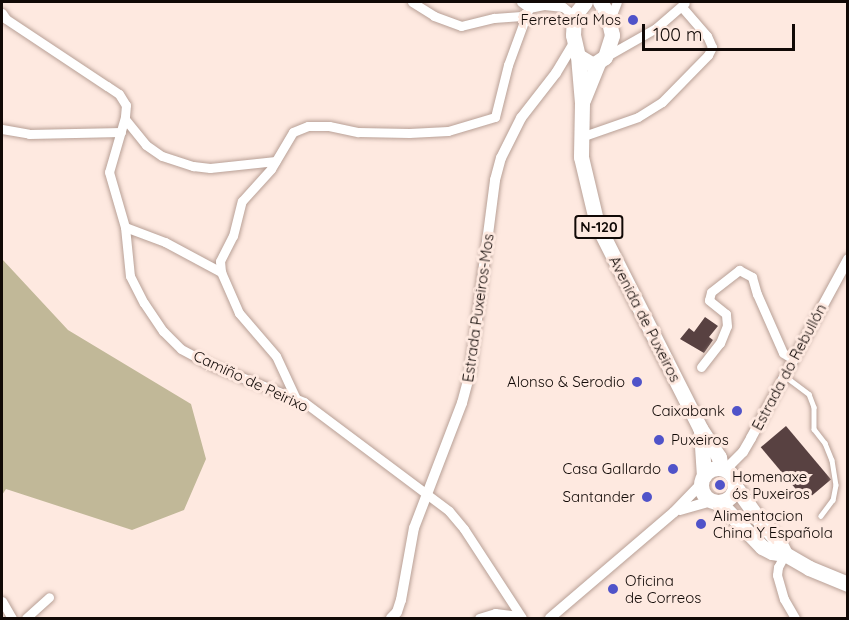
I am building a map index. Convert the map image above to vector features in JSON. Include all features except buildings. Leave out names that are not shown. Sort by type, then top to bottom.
[{"type":"highway","points":[[582,103],[580,80],[587,58],[611,27],[605,2]]},
{"type":"highway","points":[[578,5],[587,58]]},
{"type":"highway","name":"N-120","points":[[582,103],[587,58]]},
{"type":"highway","name":"Avenida de Puxeiros","points":[[582,103],[581,137],[585,182],[597,224],[700,428],[719,457],[723,469]]},
{"type":"highway","name":"Avenida de Puxeiros","points":[[700,428],[703,480]]},
{"type":"highway","points":[[703,480],[713,469],[723,469]]},
{"type":"highway","name":"N-120","points":[[723,469],[732,476],[735,486],[759,521],[780,544],[785,554]]},
{"type":"highway","name":"N-120","points":[[703,480],[703,493],[715,501],[762,547],[772,552],[785,554],[809,568],[848,584]]},
{"type":"highway","points":[[715,501],[728,499],[735,486]]},
{"type":"street","points":[[412,2],[434,16],[461,26],[528,7],[578,5]]},
{"type":"street","points":[[558,72],[587,58],[633,42],[656,28],[684,4],[707,36],[712,47],[708,55],[662,102],[638,117],[581,137]]},
{"type":"street","points":[[296,399],[276,356],[239,313],[221,272],[220,261],[233,236],[242,201],[276,161],[293,132],[308,126],[329,126],[358,132],[409,133],[448,131],[495,117],[508,65],[528,7]]},
{"type":"street","name":"Camiño de Peirixo","points":[[2,13],[6,19],[119,94],[126,105],[109,172],[125,227],[130,276],[144,303],[175,343],[211,365],[296,399],[449,511],[464,529],[520,617]]},
{"type":"street","points":[[611,27],[616,41],[633,42]]},
{"type":"street","name":"Estrada Puxeiros-Mos","points":[[391,618],[397,612],[401,600],[408,551],[426,495],[462,403],[470,373],[501,158],[521,118],[558,72],[587,58]]},
{"type":"street","points":[[558,72],[569,71],[580,80]]},
{"type":"street","points":[[124,119],[146,145],[162,156],[193,166],[210,168],[276,161]]},
{"type":"street","points":[[2,129],[29,134],[121,132]]},
{"type":"street","points":[[125,227],[165,242],[221,272]]},
{"type":"street","name":"Estrada do Rebullón","points":[[723,469],[743,452],[848,259]]},
{"type":"street","points":[[701,367],[720,342],[727,326],[726,314],[709,300],[711,292],[739,270],[752,277],[783,353],[793,359]]},
{"type":"street","points":[[550,618],[674,513],[703,480]]},
{"type":"street","points":[[674,513],[715,501]]},
{"type":"street","points":[[785,554],[778,567],[777,575],[784,599],[795,618]]},
{"type":"street","points":[[26,618],[49,597]]},
{"type":"street","points":[[2,601],[12,618]]},
{"type":"street","points":[[479,618],[495,613],[520,617]]},
{"type":"lane","points":[[785,376],[809,394],[814,407],[814,429],[825,442],[832,460],[836,485],[832,500],[821,516]]},
{"type":"shaded area","points":[[2,259],[68,330],[191,404],[206,459],[184,510],[132,530],[6,489],[2,495]]},
{"type":"place","name":"Ferretería Mos","points":[[633,20]]},
{"type":"place","name":"Alonso & Serodio","points":[[637,382]]},
{"type":"place","name":"Caixabank","points":[[737,411]]},
{"type":"place","name":"Puxeiros","points":[[659,440]]},
{"type":"place","name":"Casa Gallardo","points":[[673,469]]},
{"type":"place","name":"Homenaxe ós Puxeiros","points":[[720,485]]},
{"type":"place","name":"Santander","points":[[647,497]]},
{"type":"place","name":"Alimentacion China Y Española","points":[[701,524]]},
{"type":"place","name":"Oficina de Correos","points":[[613,589]]}]
